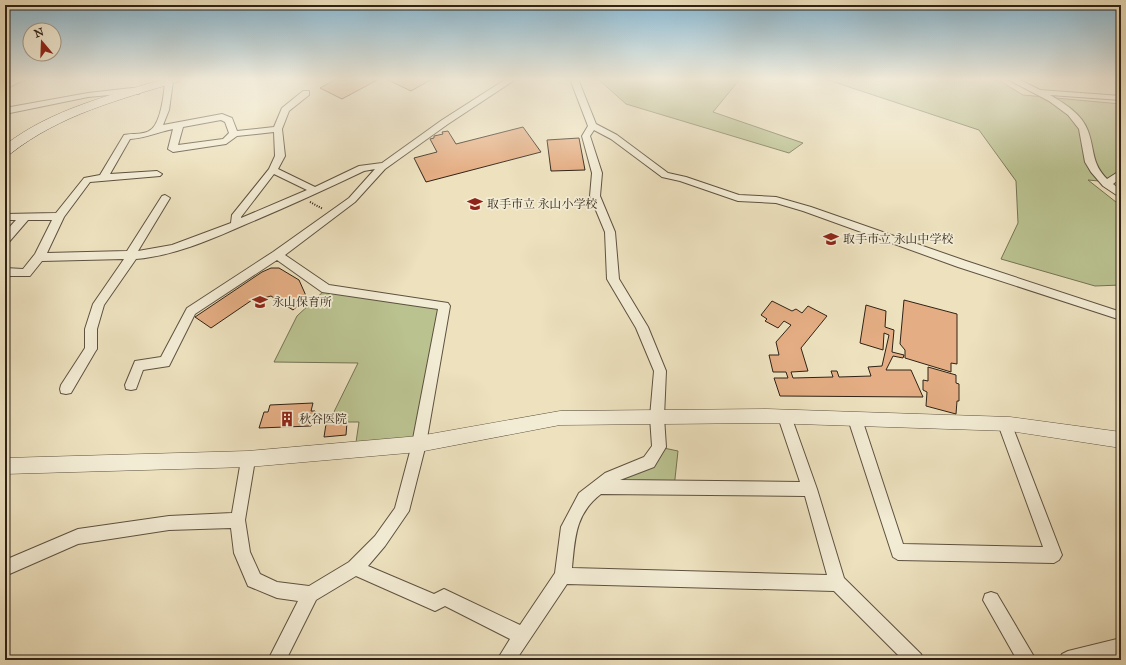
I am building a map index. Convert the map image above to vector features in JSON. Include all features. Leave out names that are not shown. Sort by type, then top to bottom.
[{"type":"main road","points":[[5,151],[44,124],[77,110]]},
{"type":"street","points":[[158,129],[164,110]]},
{"type":"street","points":[[236,224],[236,217],[273,170],[280,156],[278,129],[285,110]]},
{"type":"street","points":[[131,385],[139,365],[165,362],[191,311],[277,255],[332,215],[352,200],[385,165],[464,110]]},
{"type":"street","points":[[586,110],[592,126],[614,137],[665,175],[683,179],[738,198],[776,200],[807,209],[962,264],[1121,316]]},
{"type":"street","points":[[1066,110],[1072,114],[1083,129],[1091,163],[1101,180],[1121,195]]},
{"type":"street","points":[[103,177],[127,137],[152,133],[158,129],[179,124],[222,117],[229,120],[234,134]]},
{"type":"street","points":[[179,124],[173,149],[226,141],[234,134],[278,129]]},
{"type":"street","points":[[506,660],[563,576],[570,527],[584,498],[610,478],[649,462],[658,447],[657,417],[660,371],[642,327],[613,279],[610,232],[595,196],[596,173],[586,136],[592,126]]},
{"type":"street","points":[[39,257],[131,255],[173,248],[211,235],[301,197],[362,168],[385,165]]},
{"type":"street","points":[[273,170],[314,190]]},
{"type":"street","points":[[1106,184],[1121,172]]},
{"type":"street","points":[[5,272],[26,273],[39,257],[51,236],[59,216],[87,180],[103,177],[157,174]]},
{"type":"street","points":[[66,389],[91,349],[91,329],[99,304],[131,255],[165,198]]},
{"type":"street","points":[[5,238],[25,216]]},
{"type":"street","points":[[5,217],[59,216]]},
{"type":"street","points":[[277,255],[326,289],[444,306],[419,444],[402,511],[380,541],[355,568],[310,594],[277,660]]},
{"type":"street","points":[[785,417],[810,489],[837,583],[915,660]]},
{"type":"street","points":[[5,466],[248,459],[419,444],[560,418],[785,417],[1005,424],[1121,440]]},
{"type":"street","points":[[855,419],[898,552],[1054,555],[1005,424]]},
{"type":"street","points":[[247,466],[238,520],[242,554],[254,580],[277,590],[310,594]]},
{"type":"street","points":[[598,487],[810,489]]},
{"type":"street","points":[[5,568],[78,537],[169,523],[238,520]]},
{"type":"street","points":[[355,568],[435,604],[444,597],[523,636]]},
{"type":"street","points":[[563,576],[837,583]]},
{"type":"street","points":[[991,600],[1026,660]]},
{"type":"street","points":[[1068,660],[1120,648]]},
{"type":"path","points":[[301,197],[332,215]]},
{"type":"green space","points":[[646,110],[715,110],[713,112],[803,143],[789,153]]},
{"type":"green space","points":[[919,110],[1121,110],[1121,183],[1088,180],[1121,206],[1121,285],[1095,286],[1001,259],[1018,223],[1016,181],[979,130]]},
{"type":"green space","points":[[326,289],[444,306],[419,444],[355,449],[359,422],[329,422],[358,363],[274,362],[297,316]]},
{"type":"green space","points":[[659,447],[678,451],[674,488],[598,487],[649,462]]},
{"type":"building","points":[[523,127],[541,152],[426,182],[414,158],[437,152],[430,139],[434,138],[434,136],[443,134],[442,132],[448,131],[456,144]]},
{"type":"building","points":[[579,138],[585,170],[551,171],[547,140]]},
{"type":"building","points":[[271,268],[279,268],[299,280],[307,298],[293,310],[271,296],[255,298],[211,328],[195,317],[262,272]]},
{"type":"building","points":[[904,300],[957,314],[957,364],[951,363],[951,372],[905,358],[905,350],[900,344]]},
{"type":"building","points":[[772,301],[792,311],[796,309],[802,313],[808,306],[827,316],[801,348],[808,371],[791,372],[793,378],[833,377],[831,371],[837,371],[839,377],[871,376],[868,367],[882,366],[889,335],[884,333],[883,350],[860,343],[866,305],[886,311],[885,327],[894,330],[892,352],[904,355],[903,358],[893,356],[886,370],[911,370],[923,397],[780,396],[774,378],[788,378],[786,372],[773,372],[769,355],[779,355],[776,342],[791,325],[784,321],[778,328],[765,321],[767,319],[761,315]]},
{"type":"building","points":[[928,367],[956,375],[956,383],[959,384],[959,401],[957,401],[956,414],[926,406],[927,392],[923,390],[923,380],[928,381]]},
{"type":"building","name":"秋谷医院","points":[[313,403],[311,411],[315,411],[311,426],[259,428],[264,412],[268,412],[270,405]]},
{"type":"building","points":[[347,422],[346,435],[324,437],[326,424]]},
{"type":"place","name":"取手市立 永山小学校","points":[[475,204]]},
{"type":"place","name":"取手市立 永山中学校","points":[[831,239]]},
{"type":"place","name":"永山保育所","points":[[260,302]]},
{"type":"place","name":"秋谷医院","points":[[287,419]]}]
